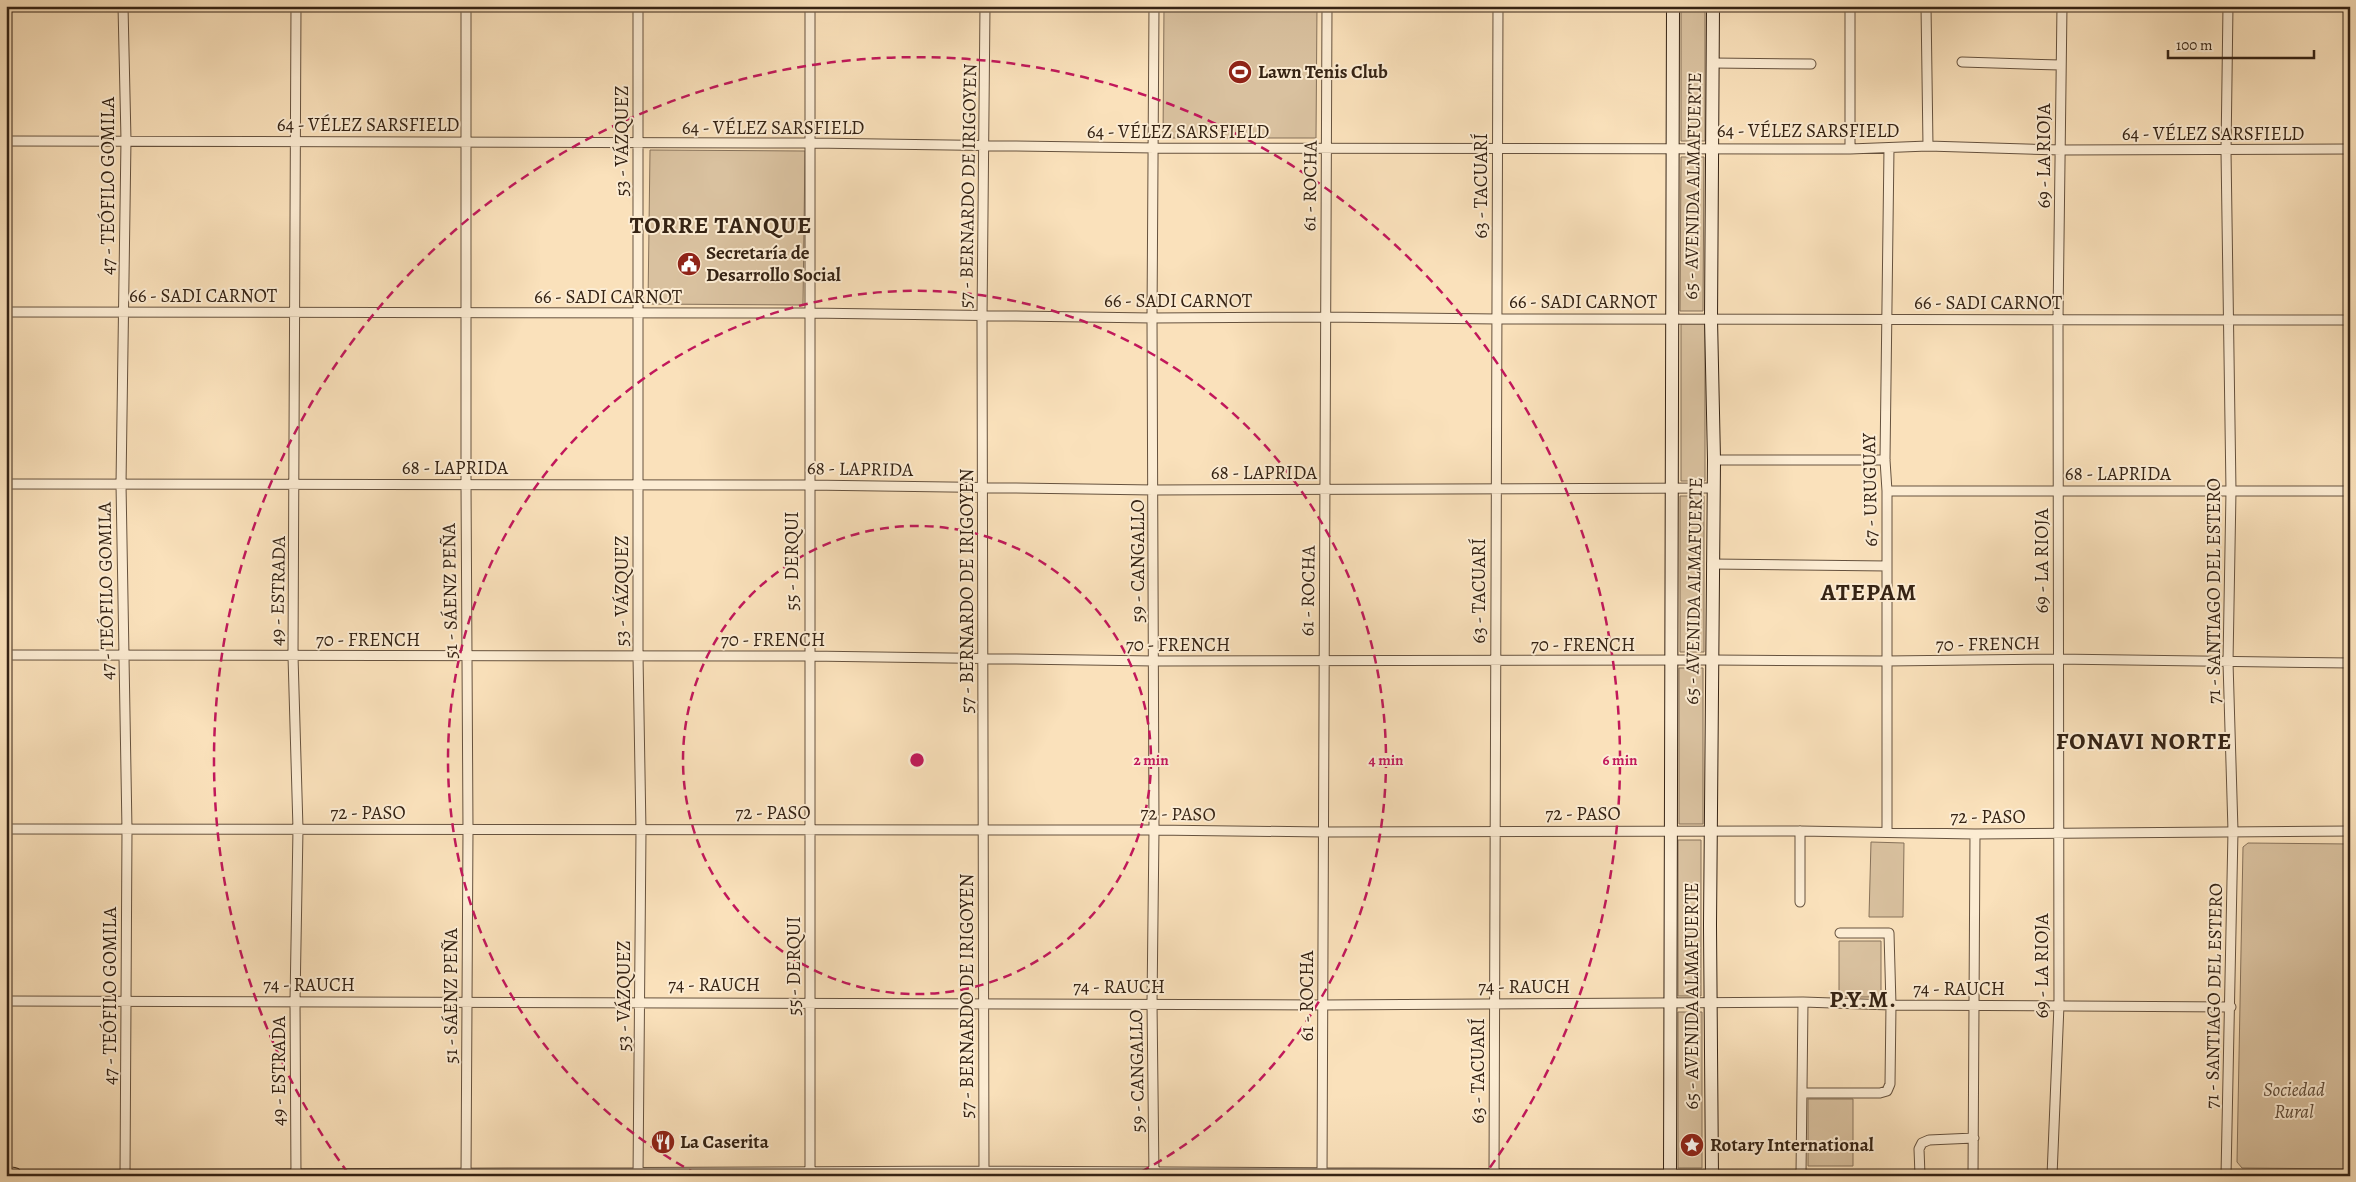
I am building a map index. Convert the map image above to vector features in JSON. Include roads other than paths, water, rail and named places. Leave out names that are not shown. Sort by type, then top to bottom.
[{"type":"main road","name":"65 - AVENIDA ALMAFUERTE","points":[[1670,1174],[1673,6]]},
{"type":"main road","name":"65 - AVENIDA ALMAFUERTE","points":[[1712,1175],[1710,832],[1714,460],[1711,319],[1713,6]]},
{"type":"street","name":"47 - TEÓFILO GOMILA","points":[[123,6],[126,140],[121,484],[127,830],[125,1176]]},
{"type":"street","name":"49 - ESTRADA","points":[[296,6],[293,312],[295,483],[293,656],[298,829],[295,1001],[296,1175]]},
{"type":"street","name":"51 - SÁENZ PEÑA","points":[[466,6],[468,830],[466,1175]]},
{"type":"street","name":"53 - VÁZQUEZ","points":[[638,6],[638,656],[641,831],[638,1175]]},
{"type":"street","name":"55 - DERQUI","points":[[810,6],[810,1174]]},
{"type":"street","name":"57 - BERNARDO DE IRIGOYEN","points":[[984,1174],[982,1003],[982,318],[985,6]]},
{"type":"street","name":"59 - CANGALLO","points":[[1154,6],[1155,148],[1152,318],[1154,490],[1152,1004],[1154,1174]]},
{"type":"street","name":"61 - ROCHA","points":[[1322,1175],[1327,6]]},
{"type":"street","name":"63 - TACUARÍ","points":[[1494,1175],[1498,6]]},
{"type":"street","points":[[1850,6],[1850,149]]},
{"type":"street","points":[[1926,6],[1928,146]]},
{"type":"street","name":"69 - LA RIOJA","points":[[2052,1176],[2059,1005],[2058,319],[2062,6]]},
{"type":"street","name":"71 - SANTIAGO DEL ESTERO","points":[[2226,1176],[2231,1007],[2233,831],[2228,662],[2231,491],[2226,150],[2228,6]]},
{"type":"street","points":[[1962,62],[2060,65]]},
{"type":"street","points":[[1713,63],[1811,64]]},
{"type":"street","name":"64 - VÉLEZ SARSFIELD","points":[[6,141],[811,143],[1155,148],[1850,149],[1928,146],[2061,150],[2350,149]]},
{"type":"street","name":"67 - URUGUAY","points":[[1887,832],[1887,491],[1885,460],[1889,148]]},
{"type":"street","name":"66 - SADI CARNOT","points":[[6,312],[809,313],[982,318],[1325,317],[2350,320]]},
{"type":"street","points":[[1714,460],[1885,460]]},
{"type":"street","name":"68 - LAPRIDA","points":[[6,484],[809,485],[1154,490],[1713,488]]},
{"type":"street","name":"68 - LAPRIDA","points":[[1887,491],[2350,491]]},
{"type":"street","points":[[1712,564],[1887,566]]},
{"type":"street","name":"70 - FRENCH","points":[[6,655],[809,656],[1154,661],[1887,661],[2057,659],[2350,663]]},
{"type":"street","name":"72 - PASO","points":[[6,829],[641,831],[811,829],[1324,832],[1800,831],[1975,834],[2350,831]]},
{"type":"street","points":[[1800,831],[1800,902]]},
{"type":"street","points":[[1974,1176],[1975,834]]},
{"type":"street","points":[[1802,1093],[1880,1093],[1887,1091],[1890,1084],[1891,1005],[1889,932],[1840,933]]},
{"type":"street","name":"74 - RAUCH","points":[[6,1000],[126,1002],[468,1001],[1323,1005],[1803,1002],[1891,1005],[2231,1007]]},
{"type":"street","points":[[1802,1174],[1803,1002]]},
{"type":"street","points":[[1920,1175],[1919,1150],[1922,1143],[1929,1140],[1974,1138]]},
{"type":"street","points":[[10,1175],[1802,1174],[1990,1176]]},
{"type":"place","name":"Lawn Tenis Club","points":[[1240,72]]},
{"type":"place","name":"Secretaría de Desarrollo Social","points":[[689,264]]},
{"type":"place","name":"La Caserita","points":[[663,1142]]},
{"type":"place","name":"Rotary International","points":[[1692,1145]]},
{"type":"district","name":"TORRE TANQUE","points":[[721,225]]},
{"type":"district","name":"ATEPAM","points":[[1869,592]]},
{"type":"district","name":"FONAVI NORTE","points":[[2144,741]]},
{"type":"district","name":"P.Y.M.","points":[[1863,999]]},
{"type":"park label","name":"Sociedad Rural","points":[[2294,1101]]}]
